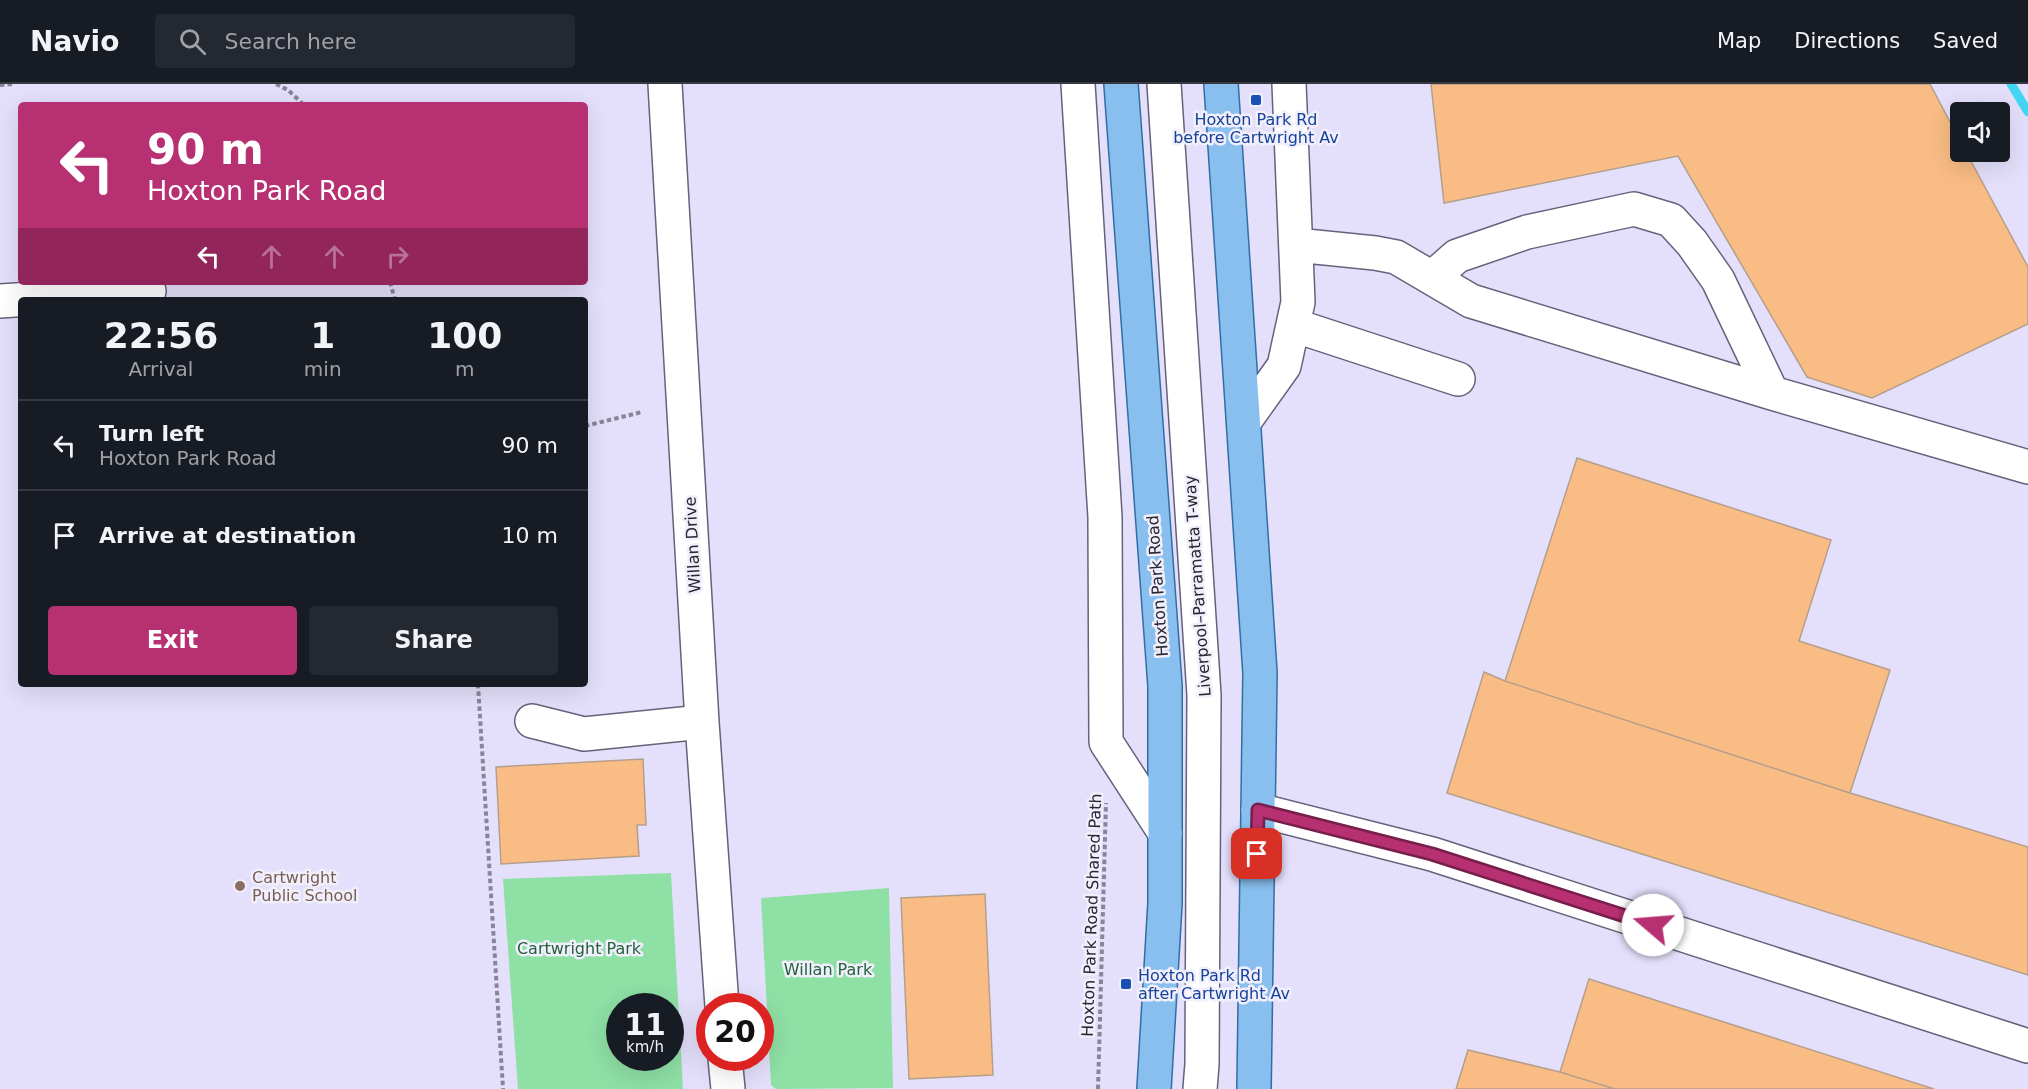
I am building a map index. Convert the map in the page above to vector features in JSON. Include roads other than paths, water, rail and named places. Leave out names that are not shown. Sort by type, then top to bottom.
[{"type":"main road","name":"Hoxton Park Road","points":[[1121,84],[1165,686],[1165,903],[1154,1089]]},
{"type":"main road","points":[[1221,84],[1260,673],[1254,1089]]},
{"type":"street","name":"Willan Drive","points":[[665,84],[702,722],[721,993]]},
{"type":"street","points":[[1078,84],[1105,517],[1106,742],[1165,833]]},
{"type":"street","name":"Liverpool–Parramatta T-way","points":[[1164,84],[1204,695],[1200,1089]]},
{"type":"street","points":[[1244,422],[1284,366],[1298,303],[1289,84]]},
{"type":"street","points":[[1432,278],[1457,256],[1527,232],[1634,209],[1671,220],[1692,243],[1718,280],[1772,393]]},
{"type":"street","points":[[1296,244],[1396,257],[1471,301],[1772,393],[2028,467]]},
{"type":"street","points":[[60,297],[149,291]]},
{"type":"street","points":[[0,301],[18,300]]},
{"type":"street","points":[[1293,325],[1458,379]]},
{"type":"street","points":[[532,721],[584,734],[702,722]]},
{"type":"street","points":[[1258,810],[1432,854],[2028,1046]]},
{"type":"street","points":[[726,1071],[728,1089]]},
{"type":"waterway","points":[[2011,84],[2028,112]]},
{"type":"place","name":"Hoxton Park Rd before Cartwright Av","points":[[1256,100]]},
{"type":"place","name":"Cartwright Public School","points":[[240,886]]},
{"type":"place","name":"Hoxton Park Rd after Cartwright Av","points":[[1126,984]]},
{"type":"park label","name":"Cartwright Park","points":[[579,948]]},
{"type":"park label","name":"Willan Park","points":[[828,969]]}]
